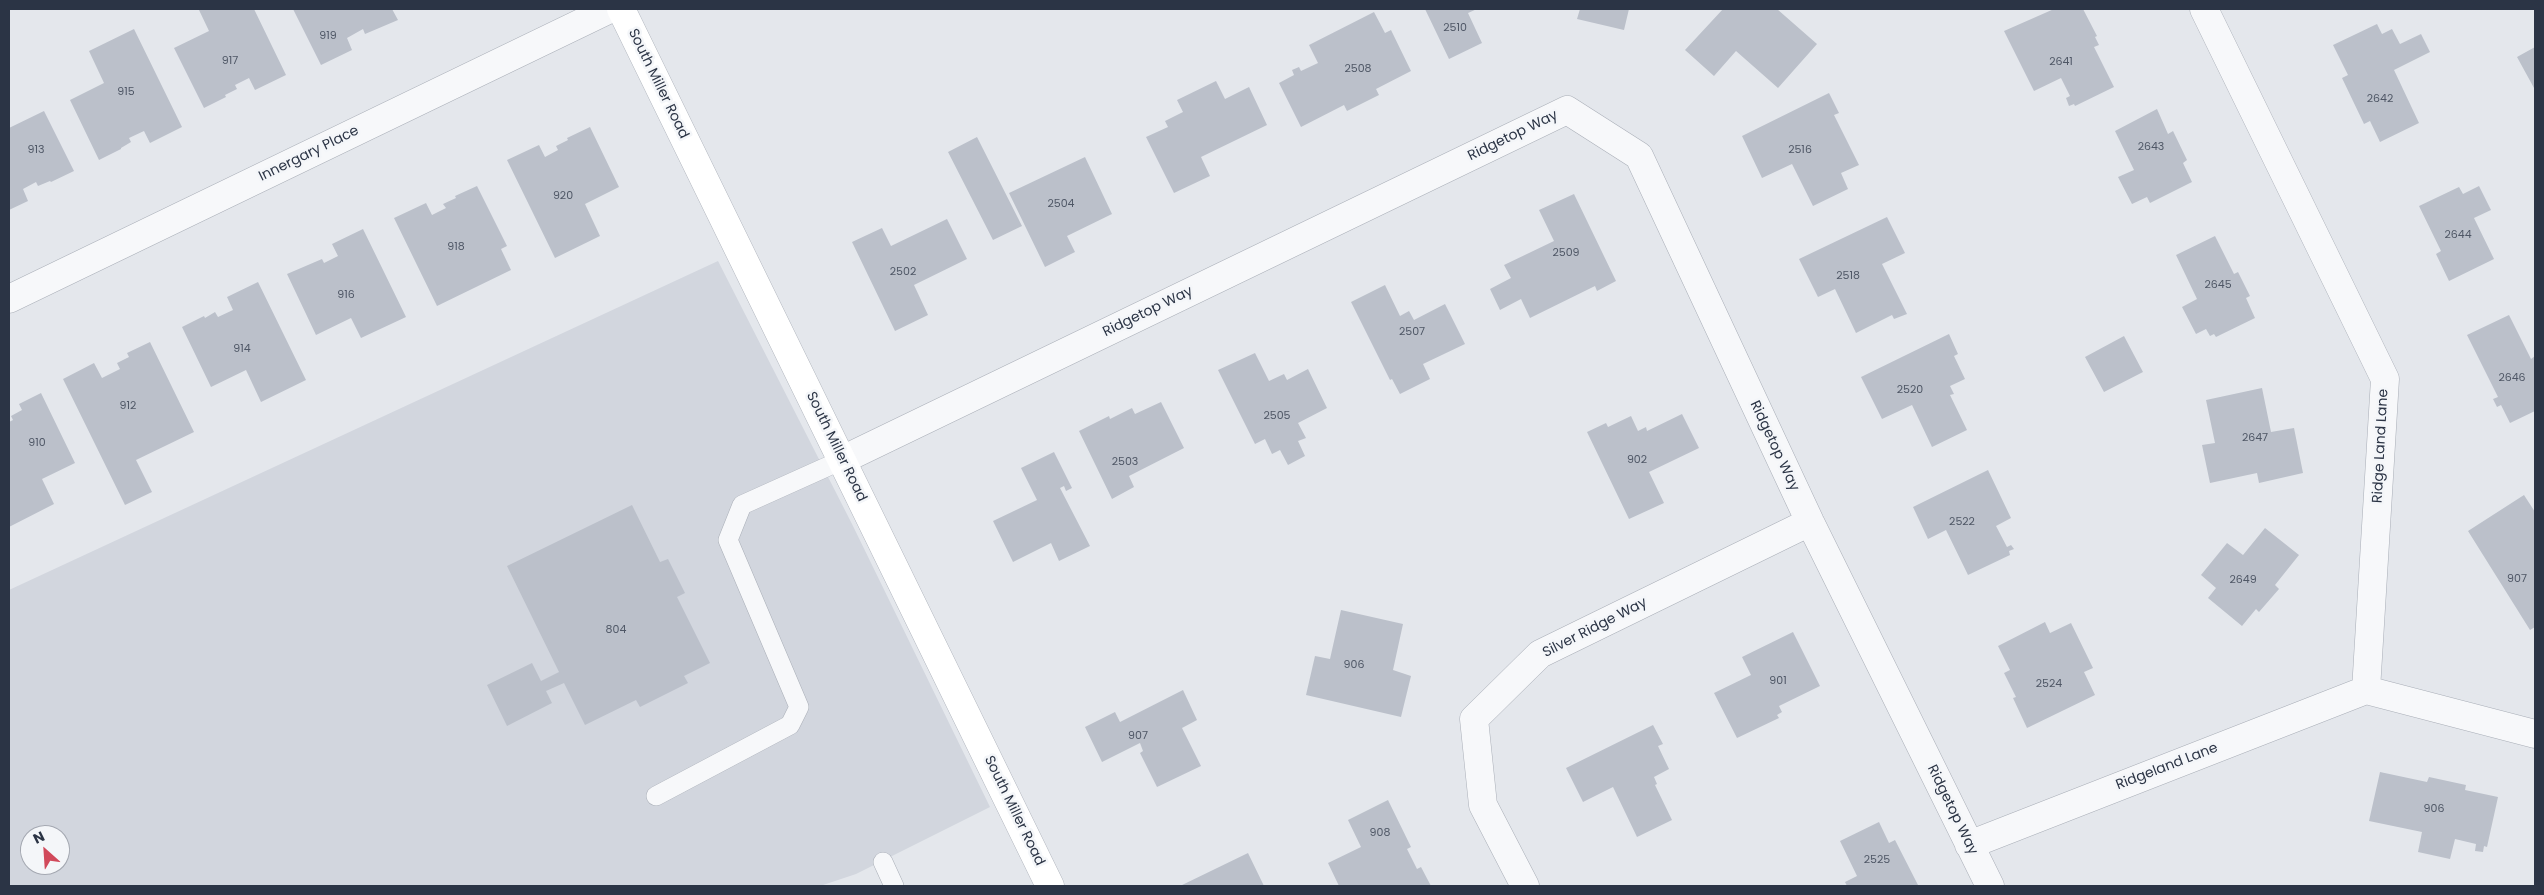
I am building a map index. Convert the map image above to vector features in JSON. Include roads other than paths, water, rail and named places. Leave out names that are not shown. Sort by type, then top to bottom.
[{"type":"street","name":"Innergary Place","points":[[9,299],[610,9]]},
{"type":"street","name":"South Miller Road","points":[[621,9],[1050,886]]},
{"type":"street","name":"Ridge Land Lane","points":[[2204,9],[2385,379],[2366,690]]},
{"type":"street","name":"Ridgetop Way","points":[[842,460],[1567,110],[1639,156],[1810,522],[1990,886]]},
{"type":"street","name":"Silver Ridge Way","points":[[1525,886],[1483,805],[1474,719],[1540,654],[1810,522]]},
{"type":"street","points":[[2366,690],[2535,734]]},
{"type":"street","name":"Ridgeland Lane","points":[[1968,844],[2366,690]]},
{"type":"lane","points":[[656,796],[790,725],[799,707],[728,540],[742,505],[842,460]]},
{"type":"lane","points":[[883,862],[894,886]]}]
